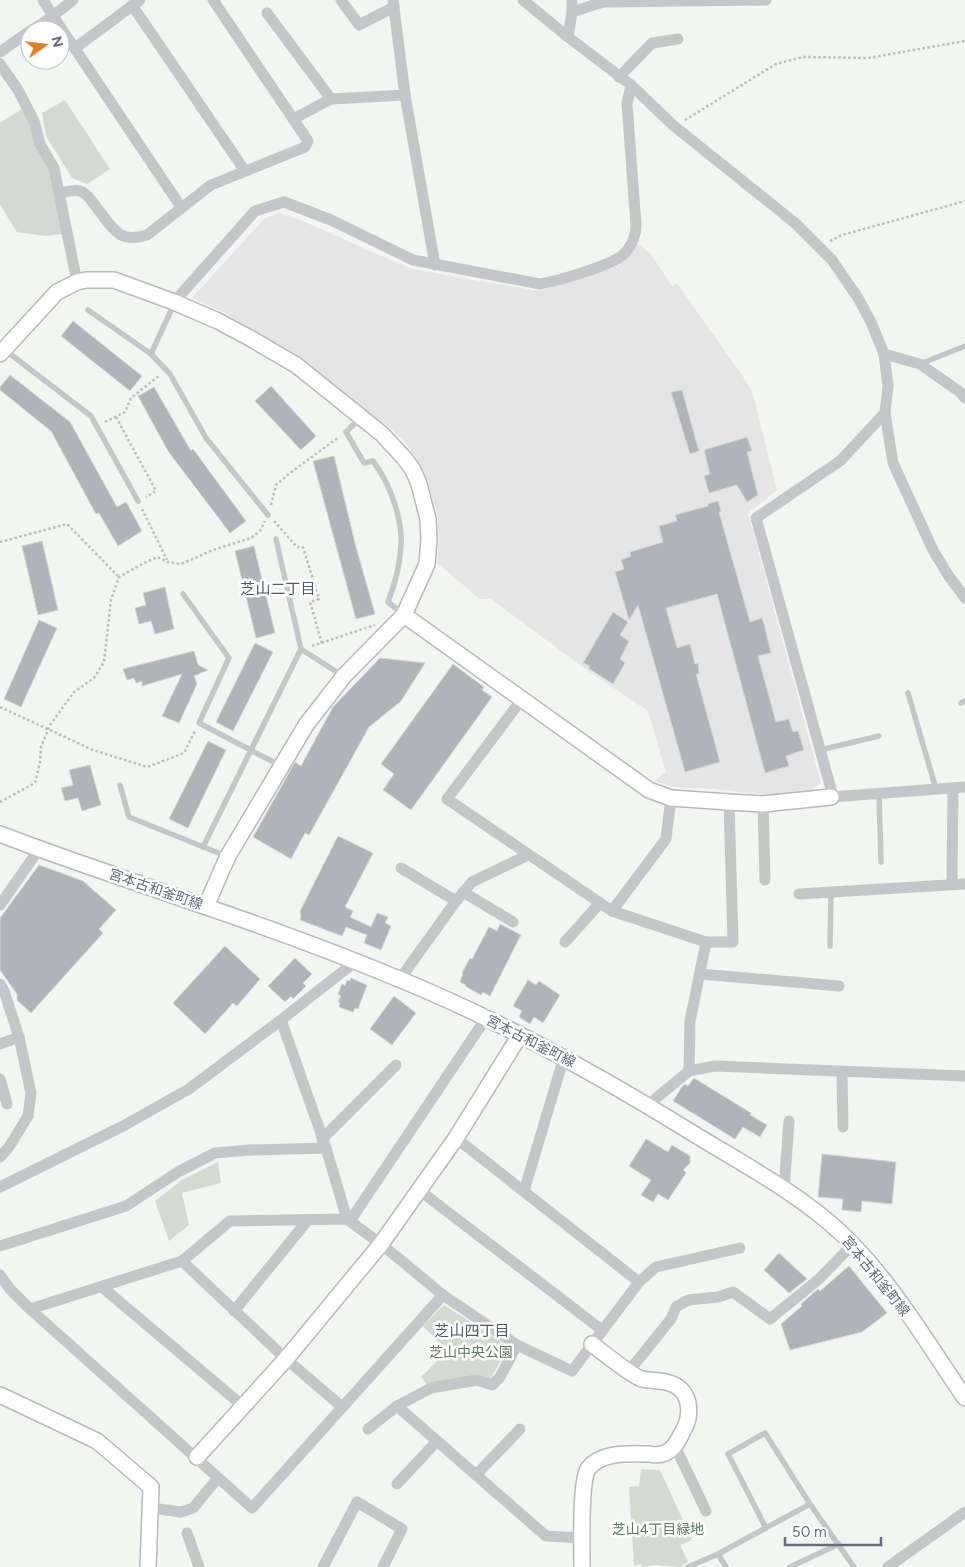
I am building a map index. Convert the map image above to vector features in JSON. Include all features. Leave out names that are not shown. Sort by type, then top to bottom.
[{"type":"street","points":[[43,0],[181,207]]},
{"type":"street","points":[[47,20],[73,0]]},
{"type":"street","points":[[60,193],[78,190],[87,195],[118,233],[127,238],[138,238],[147,236],[181,207],[211,186],[306,147],[308,142],[213,0]]},
{"type":"street","points":[[341,0],[359,25],[393,3],[406,95],[435,265]]},
{"type":"street","points":[[523,0],[631,85],[674,126],[794,223],[820,246],[832,260],[858,298],[871,322],[884,354],[888,386],[885,413],[893,463],[933,550],[965,598]]},
{"type":"street","points":[[568,37],[572,0]]},
{"type":"street","points":[[572,12],[603,2],[766,0]]},
{"type":"street","points":[[75,48],[136,2],[245,171]]},
{"type":"street","points":[[267,13],[330,99]]},
{"type":"street","points":[[0,52],[20,38]]},
{"type":"street","points":[[619,77],[652,43],[678,39]]},
{"type":"street","points":[[0,64],[18,90],[34,121],[40,144],[54,168],[77,282]]},
{"type":"street","points":[[174,302],[255,211],[284,202],[331,220],[413,260],[540,284],[568,278],[615,260],[624,254],[636,238],[627,104],[631,85]]},
{"type":"street","points":[[293,119],[330,99],[406,95]]},
{"type":"street","points":[[2,351],[57,292],[77,282],[86,280],[114,280],[174,302],[241,333],[296,366],[382,434],[406,459],[416,477],[428,519],[429,539],[426,564],[404,615],[344,676],[306,725],[228,856],[206,906]]},
{"type":"street","points":[[884,354],[920,364],[965,398]]},
{"type":"street","points":[[830,797],[830,789],[820,750],[756,518],[840,461],[885,413]]},
{"type":"street","points":[[404,615],[634,780],[649,790],[671,798],[763,804],[965,787]]},
{"type":"street","points":[[522,699],[446,798],[612,911],[706,942],[733,942],[729,802]]},
{"type":"street","points":[[952,884],[953,788]]},
{"type":"street","points":[[612,911],[666,839],[671,798]]},
{"type":"street","points":[[763,804],[764,880]]},
{"type":"street","name":"宮本古和釜町線","points":[[0,834],[206,906],[400,979],[486,1018],[564,1057],[648,1105],[784,1190],[816,1212],[841,1233],[892,1293],[965,1398]]},
{"type":"street","points":[[0,906],[39,849]]},
{"type":"street","points":[[400,979],[472,882],[528,855]]},
{"type":"street","points":[[401,868],[513,922]]},
{"type":"street","points":[[799,894],[965,884]]},
{"type":"street","points":[[565,942],[600,903]]},
{"type":"street","points":[[689,1071],[690,1021],[706,942]]},
{"type":"street","points":[[0,1187],[123,1126],[189,1089],[355,962]]},
{"type":"street","points":[[700,974],[839,986]]},
{"type":"street","points":[[0,984],[19,1037],[30,1093],[28,1116],[9,1147],[0,1157]]},
{"type":"street","points":[[348,1220],[486,1018]]},
{"type":"street","points":[[281,1020],[324,1143],[348,1220]]},
{"type":"street","points":[[196,1458],[286,1359],[381,1244],[456,1138],[520,1035]]},
{"type":"street","points":[[0,1044],[19,1037]]},
{"type":"street","points":[[524,1191],[564,1057]]},
{"type":"street","points":[[0,1246],[126,1206],[178,1172],[215,1153],[324,1143],[396,1065]]},
{"type":"street","points":[[648,1105],[689,1071],[715,1066],[965,1076]]},
{"type":"street","points":[[842,1072],[843,1127]]},
{"type":"street","points":[[0,1078],[7,1104]]},
{"type":"street","points":[[784,1190],[789,1121]]},
{"type":"street","points":[[456,1138],[639,1282]]},
{"type":"street","points":[[419,1190],[602,1330]]},
{"type":"street","points":[[234,1311],[308,1220]]},
{"type":"street","points":[[30,1309],[182,1262],[230,1221],[348,1220],[381,1244],[442,1295],[517,1345],[572,1371],[639,1282],[656,1267],[740,1248]]},
{"type":"street","points":[[629,1371],[671,1319],[676,1307],[688,1300],[718,1297],[733,1292],[770,1319],[819,1279],[852,1245]]},
{"type":"street","points":[[182,1262],[286,1359],[341,1406]]},
{"type":"street","points":[[0,1275],[10,1289],[30,1309],[252,1508],[442,1295]]},
{"type":"street","points":[[102,1287],[243,1406]]},
{"type":"street","points":[[582,1567],[584,1484],[588,1469],[608,1456],[630,1454],[657,1455],[666,1453],[675,1446],[689,1420],[685,1394],[677,1386],[660,1380],[640,1379],[592,1344]]},
{"type":"street","points":[[368,1429],[397,1406],[431,1388],[477,1380],[492,1385],[500,1377],[517,1345]]},
{"type":"street","points":[[0,1395],[98,1441],[151,1487],[148,1567]]},
{"type":"street","points":[[397,1406],[546,1536],[582,1538]]},
{"type":"street","points":[[476,1475],[520,1429]]},
{"type":"street","points":[[397,1484],[437,1442]]},
{"type":"street","points":[[675,1446],[706,1511]]},
{"type":"street","points":[[151,1508],[181,1512],[193,1508],[218,1478]]},
{"type":"street","points":[[322,1567],[357,1502],[402,1529],[385,1566]]},
{"type":"street","points":[[888,1567],[965,1512]]},
{"type":"street","points":[[187,1533],[199,1567]]},
{"type":"lane","points":[[151,354],[174,302]]},
{"type":"lane","points":[[88,310],[151,354],[170,374],[206,438],[268,515]]},
{"type":"lane","points":[[920,364],[965,346]]},
{"type":"lane","points":[[2,351],[91,416],[138,501]]},
{"type":"lane","points":[[360,418],[346,432],[364,463],[374,461],[382,473],[394,504],[402,543],[396,579],[388,602],[404,615]]},
{"type":"lane","points":[[203,847],[300,649],[276,539]]},
{"type":"lane","points":[[183,594],[229,658],[199,723],[282,766]]},
{"type":"lane","points":[[300,649],[344,676]]},
{"type":"lane","points":[[908,693],[936,790]]},
{"type":"lane","points":[[820,750],[879,736]]},
{"type":"lane","points":[[120,785],[129,817],[228,856]]},
{"type":"lane","points":[[879,793],[881,862]]},
{"type":"lane","points":[[830,946],[831,892]]},
{"type":"lane","points":[[766,1528],[728,1454],[765,1433],[810,1504],[854,1567]]},
{"type":"lane","points":[[688,1567],[718,1554],[810,1504]]},
{"type":"lane","points":[[790,1567],[839,1544]]},
{"type":"lane","points":[[718,1554],[726,1567]]},
{"type":"path","points":[[674,126],[776,64],[803,57],[868,58],[965,41]]},
{"type":"path","points":[[820,246],[842,234],[965,201]]},
{"type":"path","points":[[97,426],[125,412],[131,398],[166,370]]},
{"type":"path","points":[[116,417],[156,491],[138,501],[168,562]]},
{"type":"path","points":[[0,802],[35,783],[48,728],[74,692],[94,678],[104,662],[111,600],[119,576],[158,557],[168,562],[181,564],[213,550],[251,538],[260,531],[268,515],[276,485],[346,432]]},
{"type":"path","points":[[268,515],[297,547],[303,547],[319,599],[310,602],[322,644]]},
{"type":"path","points":[[0,542],[67,524],[119,576]]},
{"type":"path","points":[[300,649],[322,644],[376,624]]},
{"type":"path","points":[[0,707],[93,750],[147,768],[184,753],[199,723]]},
{"type":"shaded area","points":[[279,213],[298,219],[409,268],[540,291],[619,265],[638,244],[650,253],[672,286],[677,283],[748,384],[753,394],[777,490],[748,513],[821,783],[811,790],[772,796],[715,789],[674,787],[654,781],[666,772],[648,711],[588,671],[491,599],[480,599],[437,563],[438,517],[421,466],[406,443],[390,428],[284,348],[221,311],[192,298],[264,219]]},
{"type":"green space","points":[[65,100],[110,169],[87,184],[72,178],[46,136],[42,113]]},
{"type":"green space","points":[[25,107],[35,145],[49,165],[62,234],[45,236],[17,232],[0,205],[0,123]]},
{"type":"green space","points":[[218,1162],[221,1183],[182,1193],[189,1225],[169,1241],[155,1201],[182,1180]]},
{"type":"green space","name":"芝山中央公園","points":[[444,1305],[509,1347],[490,1379],[479,1375],[427,1385],[421,1377],[447,1351],[423,1326]]},
{"type":"green space","name":"芝山4丁目緑地","points":[[641,1469],[660,1470],[692,1540],[680,1545],[688,1562],[680,1567],[655,1565],[642,1567],[641,1564],[634,1566],[629,1487],[639,1486]]},
{"type":"building","points":[[73,321],[142,376],[130,391],[61,336]]},
{"type":"building","points":[[10,375],[70,422],[117,507],[126,502],[142,531],[118,546],[99,513],[96,514],[51,431],[0,390],[0,387]]},
{"type":"building","points":[[271,386],[316,436],[301,450],[255,401]]},
{"type":"building","points":[[154,387],[191,451],[193,449],[246,521],[230,533],[168,451],[138,396]]},
{"type":"building","points":[[682,390],[699,451],[690,454],[671,392]]},
{"type":"building","points":[[747,437],[752,451],[747,452],[758,495],[747,502],[737,485],[709,493],[704,476],[710,474],[704,450]]},
{"type":"building","points":[[334,456],[356,547],[375,614],[356,619],[313,461]]},
{"type":"building","points":[[718,501],[721,511],[719,512],[750,622],[762,618],[764,624],[771,653],[758,656],[776,722],[789,719],[793,732],[798,731],[804,750],[786,756],[789,766],[765,773],[717,594],[666,608],[677,648],[690,644],[695,664],[698,663],[699,674],[696,674],[720,762],[685,772],[638,605],[629,620],[615,572],[624,569],[621,560],[631,556],[630,552],[663,542],[659,526],[677,521],[675,515],[708,506],[708,504]]},
{"type":"building","points":[[42,541],[58,610],[38,615],[22,546]]},
{"type":"building","points":[[254,546],[275,633],[256,638],[235,551]]},
{"type":"building","points":[[165,587],[174,629],[155,634],[151,621],[139,624],[135,608],[146,605],[143,593]]},
{"type":"building","points":[[613,612],[628,622],[620,635],[629,641],[620,659],[625,663],[613,684],[588,668],[590,666],[583,663]]},
{"type":"building","points":[[39,620],[57,628],[21,707],[4,699]]},
{"type":"building","points":[[255,643],[273,652],[233,731],[216,722]]},
{"type":"building","points":[[194,651],[198,665],[208,670],[194,676],[197,684],[179,723],[162,716],[182,674],[142,686],[142,681],[136,683],[134,678],[127,680],[123,669]]},
{"type":"building","points":[[380,658],[425,663],[401,701],[369,727],[309,835],[305,833],[291,859],[253,837],[295,762],[301,766],[333,707]]},
{"type":"building","points":[[453,664],[484,687],[482,690],[492,697],[411,810],[383,790],[394,774],[381,764]]},
{"type":"building","points":[[208,741],[226,750],[188,828],[169,819]]},
{"type":"building","points":[[90,765],[101,805],[82,811],[78,798],[65,801],[61,788],[73,785],[69,770]]},
{"type":"building","points":[[338,836],[373,853],[345,907],[353,911],[350,917],[371,927],[377,913],[388,917],[385,923],[391,926],[381,950],[364,943],[367,935],[346,927],[342,936],[300,920],[300,911]]},
{"type":"building","points":[[39,865],[83,881],[116,910],[99,929],[103,933],[31,1013],[17,1000],[17,994],[0,970],[0,918]]},
{"type":"building","points":[[500,924],[521,935],[490,996],[483,992],[481,995],[460,982],[462,973],[470,958],[472,959],[489,927],[497,931]]},
{"type":"building","points":[[225,946],[260,979],[237,1006],[233,1003],[205,1034],[173,1003]]},
{"type":"building","points":[[295,958],[312,974],[303,983],[306,986],[293,999],[291,996],[285,1002],[268,986]]},
{"type":"building","points":[[351,978],[367,985],[358,1009],[355,1008],[353,1012],[339,1007],[340,1003],[338,1002],[341,996],[338,994],[342,984],[345,986],[347,980],[350,981]]},
{"type":"building","points":[[528,980],[536,985],[539,981],[560,995],[543,1023],[534,1017],[530,1024],[519,1017],[522,1011],[513,1006]]},
{"type":"building","points":[[394,996],[416,1013],[392,1045],[370,1029]]},
{"type":"building","points":[[694,1078],[767,1125],[760,1137],[743,1127],[735,1139],[673,1101],[681,1088],[685,1084],[688,1086]]},
{"type":"building","points":[[646,1139],[668,1152],[672,1145],[690,1156],[690,1163],[683,1170],[686,1173],[668,1200],[658,1194],[653,1202],[641,1195],[651,1180],[629,1166]]},
{"type":"building","points":[[822,1154],[896,1162],[892,1204],[862,1201],[861,1212],[842,1210],[843,1199],[818,1197]]},
{"type":"building","points":[[779,1253],[807,1279],[789,1293],[764,1270]]},
{"type":"building","points":[[849,1266],[887,1313],[862,1332],[790,1350],[781,1324],[818,1289],[820,1291]]},
{"type":"district","name":"芝山二丁目","points":[[278,589]]},
{"type":"district","name":"芝山四丁目","points":[[472,1331]]}]
